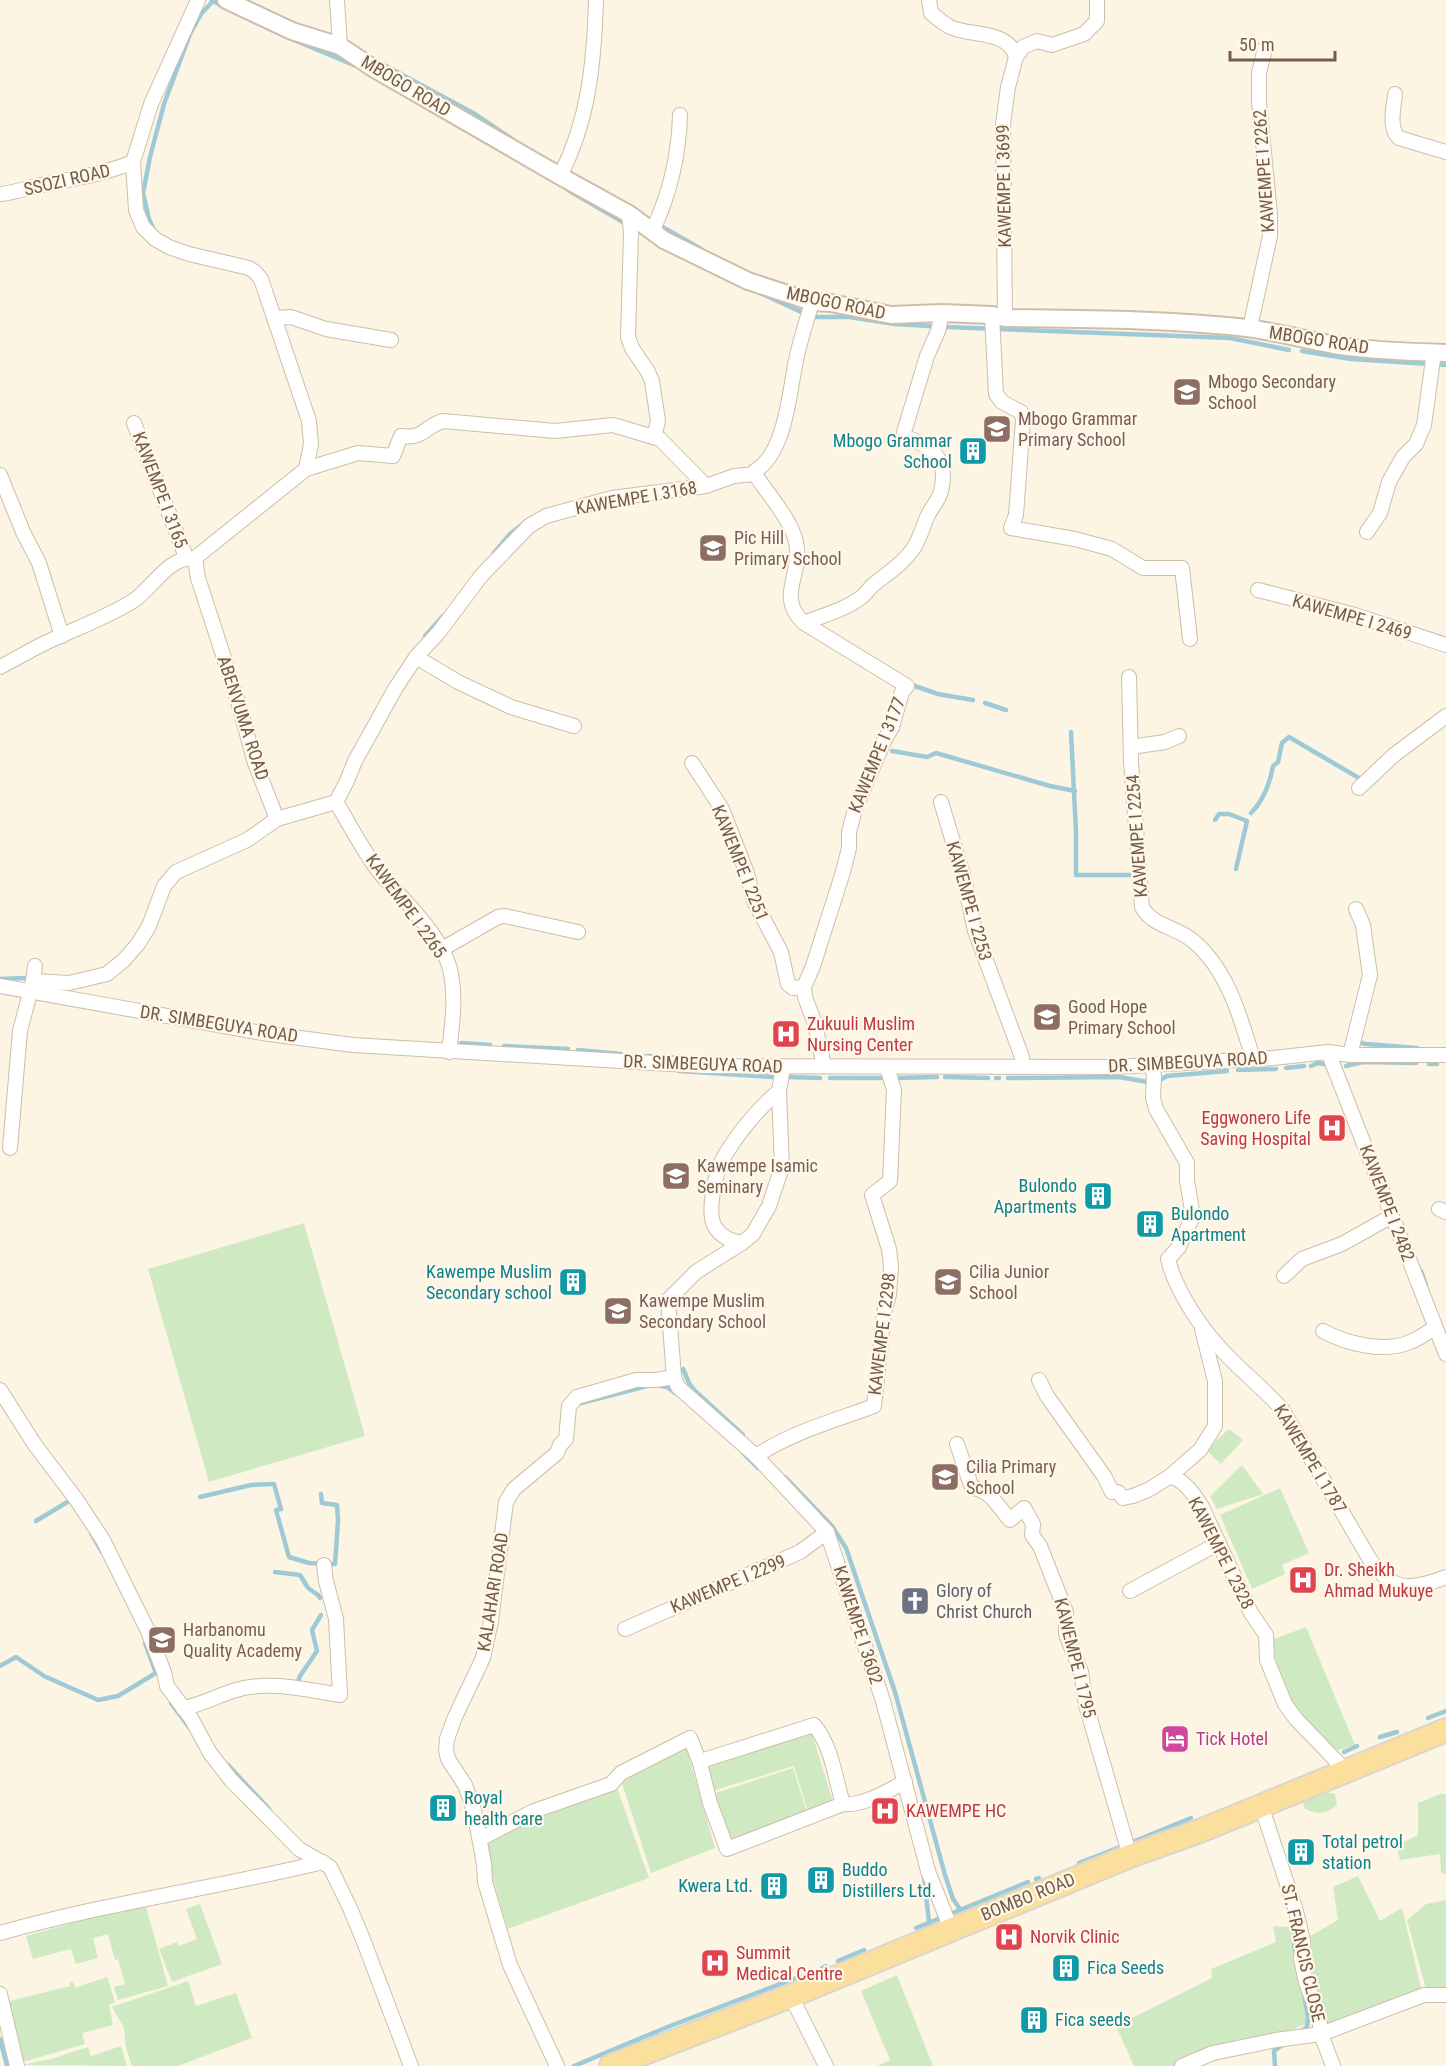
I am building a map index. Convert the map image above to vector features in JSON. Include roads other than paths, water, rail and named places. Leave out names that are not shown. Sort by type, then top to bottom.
[{"type":"main road","name":"BOMBO ROAD","points":[[611,2066],[791,1996],[1130,1856],[1200,1831],[1446,1730]]},
{"type":"street","points":[[198,0],[152,104],[133,162],[135,210],[143,227],[155,239],[189,254],[249,268],[261,279],[309,421],[311,444],[306,469]]},
{"type":"street","name":"MBOGO ROAD","points":[[226,0],[292,31],[340,46],[560,176],[655,226],[664,240],[748,281],[812,302],[900,315],[942,313],[1250,328],[1342,346],[1383,351],[1440,353]]},
{"type":"street","points":[[337,0],[340,46]]},
{"type":"street","points":[[560,176],[576,142],[590,84],[596,0]]},
{"type":"street","points":[[928,0],[931,13],[950,27],[1002,40],[1014,50],[1016,57]]},
{"type":"street","points":[[1016,57],[1023,47],[1037,41],[1052,45],[1084,34],[1097,21],[1097,0]]},
{"type":"street","name":"KAWEMPE I 2262","points":[[1250,328],[1270,236],[1259,102],[1259,73],[1265,48]]},
{"type":"street","name":"KAWEMPE I 3699","points":[[1016,57],[1008,87],[1003,124],[996,394],[1002,402],[1021,412],[1023,420],[1016,515],[1011,528],[1075,539],[1112,549],[1143,568],[1182,568],[1190,639]]},
{"type":"street","points":[[1395,94],[1393,126],[1395,134],[1399,138],[1446,152]]},
{"type":"street","points":[[655,226],[672,180],[678,148],[680,115]]},
{"type":"street","name":"SSOZI ROAD","points":[[0,194],[89,177],[133,162]]},
{"type":"street","points":[[629,214],[631,233],[628,337],[652,381],[658,421],[654,437]]},
{"type":"street","points":[[812,302],[800,341],[781,430],[768,459],[755,471],[795,538],[797,557],[790,595],[793,609],[804,623],[834,613],[863,596],[901,563],[914,547],[940,493],[942,471],[939,457],[919,441],[905,437],[904,432],[942,313]]},
{"type":"street","points":[[274,318],[291,317],[326,329],[391,340]]},
{"type":"street","points":[[1366,532],[1380,513],[1389,482],[1403,457],[1416,444],[1424,425],[1440,353]]},
{"type":"street","points":[[0,666],[135,600],[160,573],[190,557],[306,469],[358,453],[393,456],[401,436],[420,436],[435,424],[443,421],[555,430],[614,424],[654,437],[664,443],[706,486]]},
{"type":"street","name":"KAWEMPE I 3165","points":[[134,423],[190,557]]},
{"type":"street","name":"KAWEMPE I 3168","points":[[336,802],[355,761],[395,689],[416,657],[439,632],[481,576],[529,526],[546,516],[612,498],[706,486],[734,476],[755,474]]},
{"type":"street","points":[[0,476],[39,563],[62,636]]},
{"type":"street","name":"ABENVUMA ROAD","points":[[190,557],[237,698],[255,763],[277,819]]},
{"type":"street","name":"KAWEMPE I 2469","points":[[1258,590],[1355,615],[1446,645]]},
{"type":"street","name":"KAWEMPE I 3177","points":[[804,623],[907,686],[902,692],[892,727],[855,809],[843,872],[804,987]]},
{"type":"street","points":[[416,657],[458,682],[511,707],[574,726]]},
{"type":"street","name":"KAWEMPE I 2254","points":[[1129,677],[1131,747],[1143,907],[1152,920],[1183,933],[1192,940],[1215,967],[1236,1008],[1253,1059]]},
{"type":"street","points":[[1359,788],[1394,755],[1446,716]]},
{"type":"street","points":[[1131,747],[1165,742],[1179,736]]},
{"type":"street","name":"KAWEMPE I 2251","points":[[692,763],[722,809],[747,873],[754,901],[781,952],[788,984],[793,988],[804,987]]},
{"type":"street","points":[[31,987],[69,983],[107,974],[138,944],[149,926],[164,886],[176,872],[247,840],[277,819],[336,802]]},
{"type":"street","name":"KAWEMPE I 2265","points":[[336,802],[380,872],[401,895],[442,949],[451,972],[454,1012],[449,1052]]},
{"type":"street","name":"KAWEMPE I 2253","points":[[941,802],[963,875],[975,931],[1022,1057],[1022,1067]]},
{"type":"street","points":[[1350,1055],[1370,975],[1363,925],[1356,909]]},
{"type":"street","points":[[442,949],[498,917],[505,916],[578,932]]},
{"type":"street","points":[[10,1149],[20,1031],[35,966]]},
{"type":"street","name":"DR. SIMBEGUYA ROAD","points":[[0,986],[31,987],[262,1033],[353,1045],[704,1066],[1152,1066],[1328,1052],[1350,1055],[1446,1055]]},
{"type":"street","points":[[804,987],[804,997],[815,1024],[824,1066]]},
{"type":"street","name":"KAWEMPE I 2482","points":[[1328,1052],[1446,1354]]},
{"type":"street","name":"KAWEMPE I 1787","points":[[1152,1066],[1153,1098],[1156,1109],[1187,1163],[1191,1220],[1179,1247],[1168,1259],[1177,1285],[1220,1349],[1282,1409],[1369,1558],[1382,1576],[1404,1587],[1446,1577]]},
{"type":"street","points":[[674,1377],[668,1300],[696,1272],[753,1234],[769,1206],[782,1167],[779,1091],[783,1067]]},
{"type":"street","name":"KAWEMPE I 2298","points":[[756,1456],[792,1436],[874,1406],[891,1266],[889,1249],[872,1195],[890,1181],[894,1090],[887,1067]]},
{"type":"street","points":[[742,1243],[722,1236],[714,1226],[712,1203],[715,1180],[724,1156],[764,1104],[779,1091]]},
{"type":"street","points":[[1284,1276],[1302,1259],[1342,1244],[1392,1216]]},
{"type":"street","points":[[1039,1380],[1047,1396],[1104,1476],[1112,1492],[1118,1492],[1123,1498],[1134,1496],[1169,1477],[1200,1450],[1215,1426],[1215,1381],[1200,1321]]},
{"type":"street","points":[[1323,1331],[1348,1342],[1375,1347],[1409,1343],[1435,1328]]},
{"type":"street","name":"KAWEMPE I 3602","points":[[674,1377],[678,1387],[756,1456],[827,1532],[883,1701],[928,1871],[951,1929]]},
{"type":"street","name":"KALAHARI ROAD","points":[[557,2066],[510,1965],[485,1882],[474,1810],[465,1785],[448,1759],[447,1739],[483,1658],[491,1621],[506,1502],[514,1489],[557,1453],[560,1444],[566,1439],[569,1406],[577,1397],[636,1380],[674,1377]]},
{"type":"street","points":[[0,1390],[35,1445],[76,1499],[103,1540],[147,1629],[164,1672],[167,1686],[191,1718],[210,1753],[231,1780],[299,1849],[330,1867],[350,1908],[411,2066]]},
{"type":"street","name":"KAWEMPE I 1795","points":[[957,1444],[972,1488],[980,1488],[999,1505],[1010,1520],[1024,1509],[1033,1524],[1032,1535],[1040,1546],[1066,1612],[1066,1634],[1081,1672],[1086,1705],[1130,1856]]},
{"type":"street","name":"KAWEMPE I 2328","points":[[1169,1477],[1174,1477],[1191,1491],[1202,1507],[1251,1613],[1266,1635],[1267,1660],[1285,1704],[1296,1719],[1346,1771]]},
{"type":"street","name":"KAWEMPE I 2299","points":[[625,1629],[800,1552],[827,1532]]},
{"type":"street","points":[[1130,1591],[1219,1543]]},
{"type":"street","points":[[183,1708],[237,1689],[257,1687],[284,1686],[339,1695],[336,1619],[324,1565]]},
{"type":"street","points":[[700,1763],[814,1725],[822,1734],[843,1804]]},
{"type":"street","points":[[480,1839],[534,1811],[611,1784],[621,1773],[690,1738],[727,1849],[843,1804],[851,1805],[865,1800],[905,1782]]},
{"type":"street","name":"ST. FRANCIS CLOSE","points":[[1262,1805],[1296,1911],[1303,1941],[1301,1959],[1312,2003],[1319,2018],[1321,2034],[1334,2066]]},
{"type":"street","points":[[0,1933],[60,1916],[255,1879],[323,1862]]},
{"type":"street","points":[[0,1994],[17,2066]]},
{"type":"street","points":[[1182,2066],[1219,2051],[1321,2034],[1424,1995],[1446,1995]]},
{"type":"street","points":[[791,1996],[826,2066]]},
{"type":"waterway","points":[[212,0],[222,6]]},
{"type":"waterway","points":[[155,233],[143,193],[150,157],[164,104],[190,34],[201,14],[213,1]]},
{"type":"waterway","points":[[230,10],[356,66]]},
{"type":"waterway","points":[[371,58],[475,114],[512,139]]},
{"type":"waterway","points":[[568,190],[628,225]]},
{"type":"waterway","points":[[659,225],[701,249]]},
{"type":"waterway","points":[[758,292],[812,317],[849,317],[895,324],[946,327],[1230,338],[1289,350]]},
{"type":"waterway","points":[[1302,351],[1351,359],[1446,365]]},
{"type":"waterway","points":[[494,553],[510,534],[524,523]]},
{"type":"waterway","points":[[425,636],[443,616]]},
{"type":"waterway","points":[[909,684],[938,694],[973,700]]},
{"type":"waterway","points":[[985,703],[1006,710]]},
{"type":"waterway","points":[[1071,732],[1076,875],[1130,875]]},
{"type":"waterway","points":[[1251,813],[1265,791],[1273,766],[1278,762],[1282,743],[1289,737],[1364,781]]},
{"type":"waterway","points":[[892,751],[927,757],[936,753],[1075,791]]},
{"type":"waterway","points":[[1215,820],[1219,814],[1229,814],[1247,821],[1236,869]]},
{"type":"waterway","points":[[0,979],[26,978]]},
{"type":"waterway","points":[[1357,1042],[1417,1048]]},
{"type":"waterway","points":[[461,1043],[490,1045]]},
{"type":"waterway","points":[[504,1046],[568,1049]]},
{"type":"waterway","points":[[578,1050],[621,1054]]},
{"type":"waterway","points":[[647,1056],[716,1060]]},
{"type":"waterway","points":[[1346,1066],[1363,1062],[1416,1063]]},
{"type":"waterway","points":[[1311,1066],[1318,1063],[1329,1065]]},
{"type":"waterway","points":[[1429,1064],[1437,1064]]},
{"type":"waterway","points":[[1286,1068],[1304,1066]]},
{"type":"waterway","points":[[1238,1070],[1276,1069]]},
{"type":"waterway","points":[[679,1071],[772,1077]]},
{"type":"waterway","points":[[1160,1080],[1167,1076],[1227,1071]]},
{"type":"waterway","points":[[788,1077],[820,1078]]},
{"type":"waterway","points":[[896,1078],[937,1077]]},
{"type":"waterway","points":[[945,1077],[988,1078]]},
{"type":"waterway","points":[[1008,1078],[1119,1077],[1148,1082]]},
{"type":"waterway","points":[[830,1078],[887,1078]]},
{"type":"waterway","points":[[1421,1271],[1426,1285]]},
{"type":"waterway","points":[[683,1369],[695,1391],[743,1435]]},
{"type":"waterway","points":[[656,1385],[667,1387],[675,1393]]},
{"type":"waterway","points":[[577,1404],[647,1386]]},
{"type":"waterway","points":[[743,1453],[758,1468]]},
{"type":"waterway","points":[[785,1477],[832,1526],[846,1548],[895,1692],[945,1875],[953,1899],[960,1909]]},
{"type":"waterway","points":[[200,1497],[251,1485],[274,1484],[281,1509],[276,1510],[289,1557],[309,1563],[335,1564],[337,1505],[322,1503],[321,1494]]},
{"type":"waterway","points":[[36,1521],[69,1501]]},
{"type":"waterway","points":[[91,1533],[102,1552]]},
{"type":"waterway","points":[[275,1572],[300,1575],[308,1588],[320,1598]]},
{"type":"waterway","points":[[297,1685],[300,1676],[317,1651],[312,1630],[321,1615]]},
{"type":"waterway","points":[[0,1666],[16,1657],[44,1676],[98,1700],[118,1696],[156,1673],[145,1643]]},
{"type":"waterway","points":[[171,1703],[191,1730]]},
{"type":"waterway","points":[[1428,1718],[1446,1711]]},
{"type":"waterway","points":[[1380,1737],[1397,1732]]},
{"type":"waterway","points":[[1344,1752],[1357,1746]]},
{"type":"waterway","points":[[228,1765],[269,1809]]},
{"type":"waterway","points":[[1135,1841],[1191,1818]]},
{"type":"waterway","points":[[1079,1863],[1120,1847]]},
{"type":"waterway","points":[[924,1877],[929,1922]]},
{"type":"waterway","points":[[916,1928],[1028,1882]]},
{"type":"waterway","points":[[1295,1931],[1294,1946],[1297,1955]]},
{"type":"waterway","points":[[838,1961],[864,1950]]},
{"type":"waterway","points":[[822,1968],[826,1966]]},
{"type":"waterway","points":[[574,2066],[670,2026],[801,1976]]},
{"type":"waterway","points":[[1301,2031],[1307,2027],[1308,2018],[1304,1993]]},
{"type":"waterway","points":[[0,2039],[7,2066]]},
{"type":"waterway","points":[[1275,2066],[1274,2051],[1284,2044]]},
{"type":"place","name":"Mbogo Secondary School","points":[[1187,392]]},
{"type":"place","name":"Mbogo Grammar Primary School","points":[[997,429]]},
{"type":"place","name":"Mbogo Grammar School","points":[[973,451]]},
{"type":"place","name":"Pic Hill Primary School","points":[[713,548]]},
{"type":"place","name":"Good Hope Primary School","points":[[1047,1017]]},
{"type":"place","name":"Zukuuli Muslim Nursing Center","points":[[786,1034]]},
{"type":"place","name":"Eggwonero Life Saving Hospital","points":[[1332,1128]]},
{"type":"place","name":"Kawempe Isamic Seminary","points":[[676,1176]]},
{"type":"place","name":"Bulondo Apartments","points":[[1098,1196]]},
{"type":"place","name":"Bulondo Apartment","points":[[1150,1224]]},
{"type":"place","name":"Kawempe Muslim Secondary school","points":[[573,1282]]},
{"type":"place","name":"Cilia Junior School","points":[[948,1282]]},
{"type":"place","name":"Kawempe Muslim Secondary School","points":[[618,1311]]},
{"type":"place","name":"Cilia Primary School","points":[[945,1477]]},
{"type":"place","name":"Dr. Sheikh Ahmad Mukuye","points":[[1303,1580]]},
{"type":"place","name":"Glory of Christ Church","points":[[915,1601]]},
{"type":"place","name":"Harbanomu Quality Academy","points":[[162,1640]]},
{"type":"place","name":"Tick Hotel","points":[[1175,1739]]},
{"type":"place","name":"Royal health care","points":[[443,1808]]},
{"type":"place","name":"KAWEMPE HC","points":[[885,1811]]},
{"type":"place","name":"Total petrol station","points":[[1301,1852]]},
{"type":"place","name":"Buddo Distillers Ltd.","points":[[821,1880]]},
{"type":"place","name":"Kwera Ltd.","points":[[774,1886]]},
{"type":"place","name":"Norvik Clinic","points":[[1009,1937]]},
{"type":"place","name":"Summit Medical Centre","points":[[715,1963]]},
{"type":"place","name":"Fica Seeds","points":[[1066,1968]]},
{"type":"place","name":"Fica seeds","points":[[1034,2020]]}]
